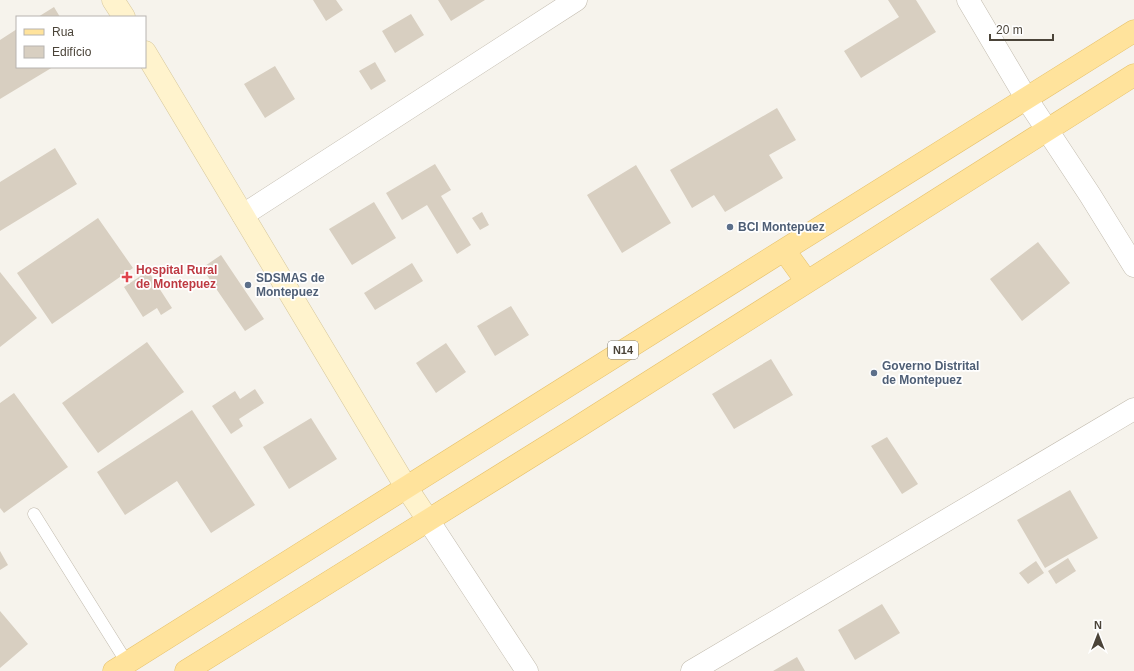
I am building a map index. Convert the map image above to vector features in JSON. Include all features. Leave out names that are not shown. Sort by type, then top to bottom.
[{"type":"main road","points":[[113,0],[123,16]]},
{"type":"main road","name":"N14","points":[[125,668],[406,487],[1134,31]]},
{"type":"main road","points":[[146,54],[406,487],[428,520]]},
{"type":"main road","points":[[186,671],[570,432],[1134,75]]},
{"type":"main road","points":[[784,250],[807,282]]},
{"type":"street","points":[[243,215],[576,0]]},
{"type":"street","points":[[968,0],[1026,98],[1090,195],[1134,266]]},
{"type":"street","points":[[692,671],[1134,410]]},
{"type":"street","points":[[428,520],[527,671]]},
{"type":"lane","points":[[34,514],[125,668]]},
{"type":"building","points":[[313,0],[336,0],[343,10],[326,21]]},
{"type":"building","points":[[438,0],[485,0],[451,21]]},
{"type":"building","points":[[888,0],[916,0],[936,32],[861,78],[844,51],[899,17]]},
{"type":"building","points":[[54,7],[59,16],[40,16]]},
{"type":"building","points":[[411,14],[424,35],[395,53],[382,31]]},
{"type":"building","points":[[16,30],[16,68],[51,68],[0,99],[0,40]]},
{"type":"building","points":[[375,62],[386,81],[371,90],[359,71]]},
{"type":"building","points":[[275,66],[295,99],[265,118],[244,84]]},
{"type":"building","points":[[777,108],[796,140],[769,155],[783,178],[725,212],[714,195],[692,208],[670,170]]},
{"type":"building","points":[[55,148],[77,184],[0,231],[0,182]]},
{"type":"building","points":[[435,164],[451,190],[441,196],[471,245],[457,254],[427,205],[402,220],[386,193]]},
{"type":"building","points":[[636,165],[671,223],[622,253],[587,195]]},
{"type":"building","points":[[374,202],[396,238],[352,265],[329,229]]},
{"type":"building","points":[[482,212],[489,225],[480,230],[472,218]]},
{"type":"building","points":[[98,218],[133,268],[52,324],[17,273]]},
{"type":"building","points":[[1038,242],[1070,283],[1022,321],[990,279]]},
{"type":"building","points":[[221,255],[264,319],[245,331],[202,268]]},
{"type":"building","points":[[412,263],[423,281],[375,310],[364,293]]},
{"type":"building","points":[[148,271],[172,308],[161,315],[157,308],[143,317],[124,287]]},
{"type":"building","points":[[0,272],[37,318],[0,347]]},
{"type":"building","points":[[511,306],[529,335],[495,356],[477,326]]},
{"type":"building","points":[[147,342],[184,392],[98,453],[62,403]]},
{"type":"building","points":[[446,343],[466,372],[436,393],[416,363]]},
{"type":"building","points":[[771,359],[793,395],[734,429],[712,394]]},
{"type":"building","points":[[255,389],[264,403],[239,419],[243,426],[231,434],[212,406],[235,391],[240,399]]},
{"type":"building","points":[[14,393],[68,467],[4,513],[0,508],[0,403]]},
{"type":"building","points":[[192,410],[255,505],[211,533],[177,481],[125,515],[97,472]]},
{"type":"building","points":[[311,418],[337,459],[289,489],[263,447]]},
{"type":"building","points":[[887,437],[918,484],[902,494],[871,446]]},
{"type":"building","points":[[1070,490],[1098,538],[1045,568],[1017,520]]},
{"type":"building","points":[[0,551],[8,565],[0,570]]},
{"type":"building","points":[[1068,558],[1076,571],[1056,584],[1048,571]]},
{"type":"building","points":[[1036,561],[1044,573],[1028,584],[1019,573]]},
{"type":"building","points":[[882,604],[900,633],[855,660],[838,630]]},
{"type":"building","points":[[0,611],[28,644],[0,668]]},
{"type":"building","points":[[797,657],[805,671],[773,671]]},
{"type":"place","name":"BCI Montepuez","points":[[730,227]]},
{"type":"place","name":"Hospital Rural de Montepuez","points":[[127,277]]},
{"type":"place","name":"SDSMAS de Montepuez","points":[[248,285]]},
{"type":"place","name":"Governo Distrital de Montepuez","points":[[874,373]]}]
